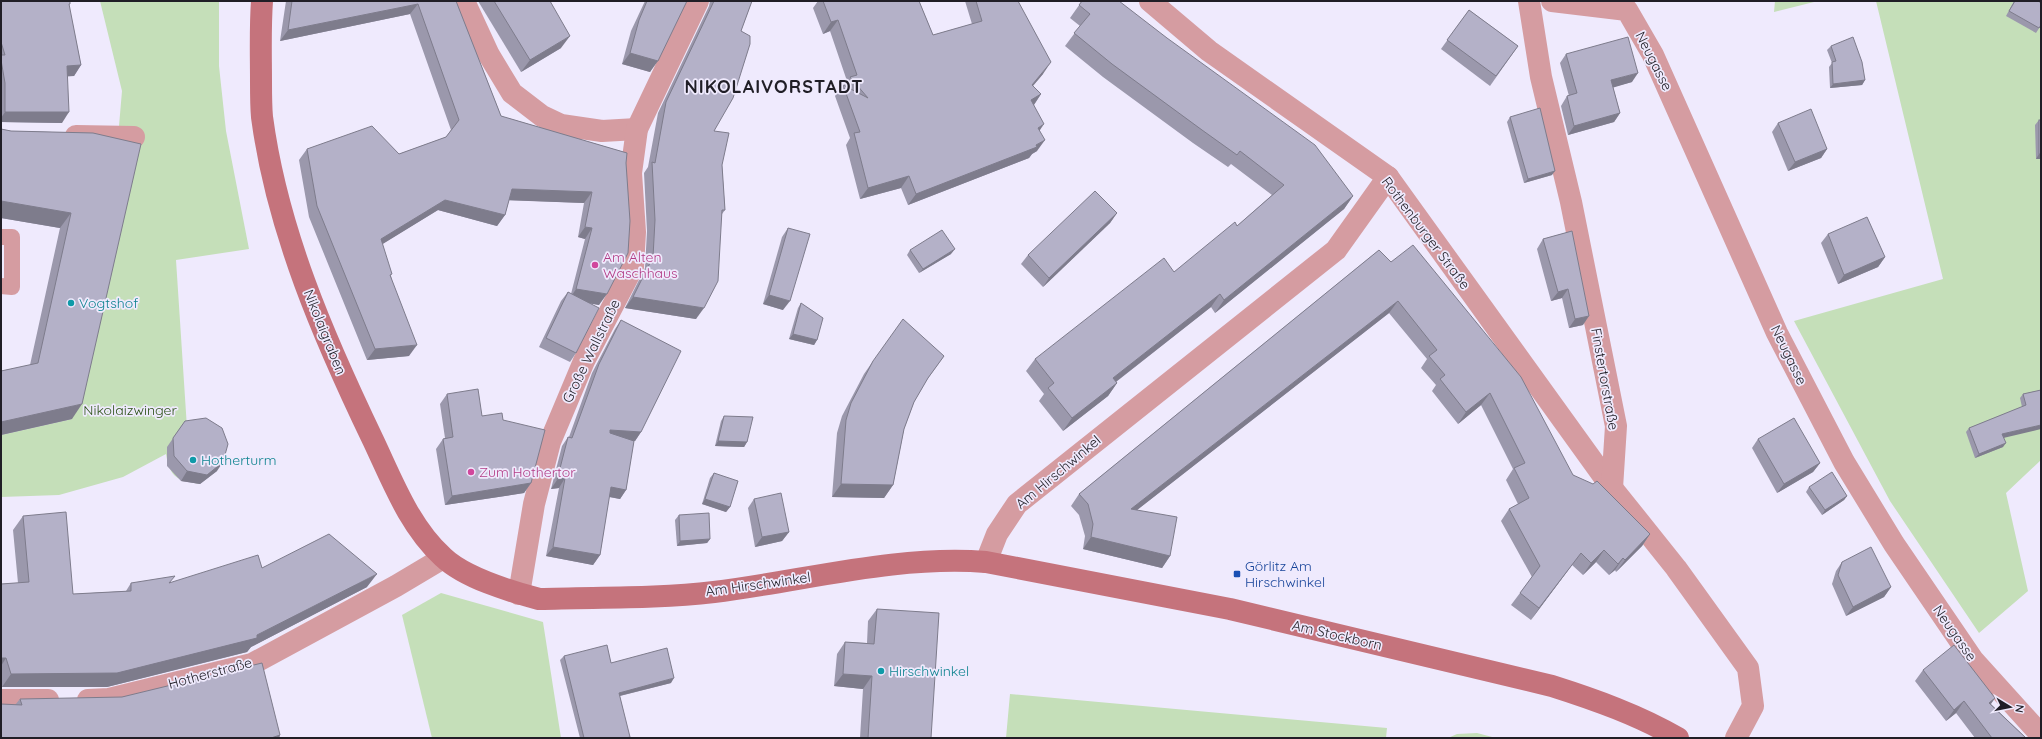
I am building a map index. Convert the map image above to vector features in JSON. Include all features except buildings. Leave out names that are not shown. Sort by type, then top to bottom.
[{"type":"street","name":"Nikolaigraben","points":[[262,1],[260,35],[262,116],[276,194],[301,272],[347,385],[399,495],[419,532],[443,558],[469,574],[519,594]]},
{"type":"street","points":[[464,1],[489,55],[512,93],[542,116],[561,125],[602,131],[637,129]]},
{"type":"street","name":"Große Wallstraße","points":[[519,594],[534,504],[550,442],[584,361],[633,267],[635,232],[632,174],[637,129],[698,1]]},
{"type":"street","name":"Rothenburger Straße","points":[[1150,1],[1209,51],[1388,177],[1612,488]]},
{"type":"street","name":"Finstertorstraße","points":[[1529,1],[1541,77],[1571,202],[1616,426],[1612,488]]},
{"type":"street","name":"Neugasse","points":[[1552,1],[1627,10],[1654,55],[1777,333],[1844,462],[1894,544],[1973,660],[2041,735]]},
{"type":"street","points":[[56,135],[134,137]]},
{"type":"street","name":"Am Hirschwinkel","points":[[519,594],[539,599],[713,592],[896,564],[954,559],[986,562],[997,534],[1017,504],[1336,250],[1388,177]]},
{"type":"street","points":[[1612,488],[1676,568],[1748,668],[1753,706],[1736,738]]},
{"type":"street","name":"Hotherstraße","points":[[1,700],[109,699],[252,664],[396,586],[443,558]]},
{"type":"street","name":"Am Stockborn","points":[[986,562],[1230,609],[1552,686],[1601,701],[1650,722],[1678,738]]},
{"type":"lane","points":[[1,237],[12,237],[12,286],[1,286]]},
{"type":"green space","name":"Nikolaizwinger","points":[[100,1],[219,1],[219,66],[226,131],[249,249],[176,260],[187,428],[200,484],[180,479],[172,473],[166,454],[123,477],[59,495],[1,497],[1,435],[72,419],[136,127],[119,126],[122,91]]},
{"type":"green space","points":[[1775,1],[1818,1],[1774,12]]},
{"type":"green space","points":[[1876,1],[2041,1],[2041,460],[2006,493],[2028,591],[1979,633],[1890,501],[1794,321],[1943,279]]},
{"type":"green space","points":[[441,593],[543,622],[561,738],[432,738],[402,615]]},
{"type":"green space","points":[[1010,694],[1387,728],[1386,738],[1006,738]]},
{"type":"green space","points":[[1477,733],[1496,738],[1448,738],[1457,734]]},
{"type":"place","name":"Am Alten Waschhaus","points":[[595,265]]},
{"type":"place","name":"Vogtshof","points":[[71,303]]},
{"type":"place","name":"Hotherturm","points":[[193,460]]},
{"type":"place","name":"Zum Hothertor","points":[[471,472]]},
{"type":"place","name":"Görlitz Am Hirschwinkel","points":[[1237,574]]},
{"type":"place","name":"Hirschwinkel","points":[[881,671]]},
{"type":"district","name":"NIKOLAIVORSTADT","points":[[774,86]]}]
